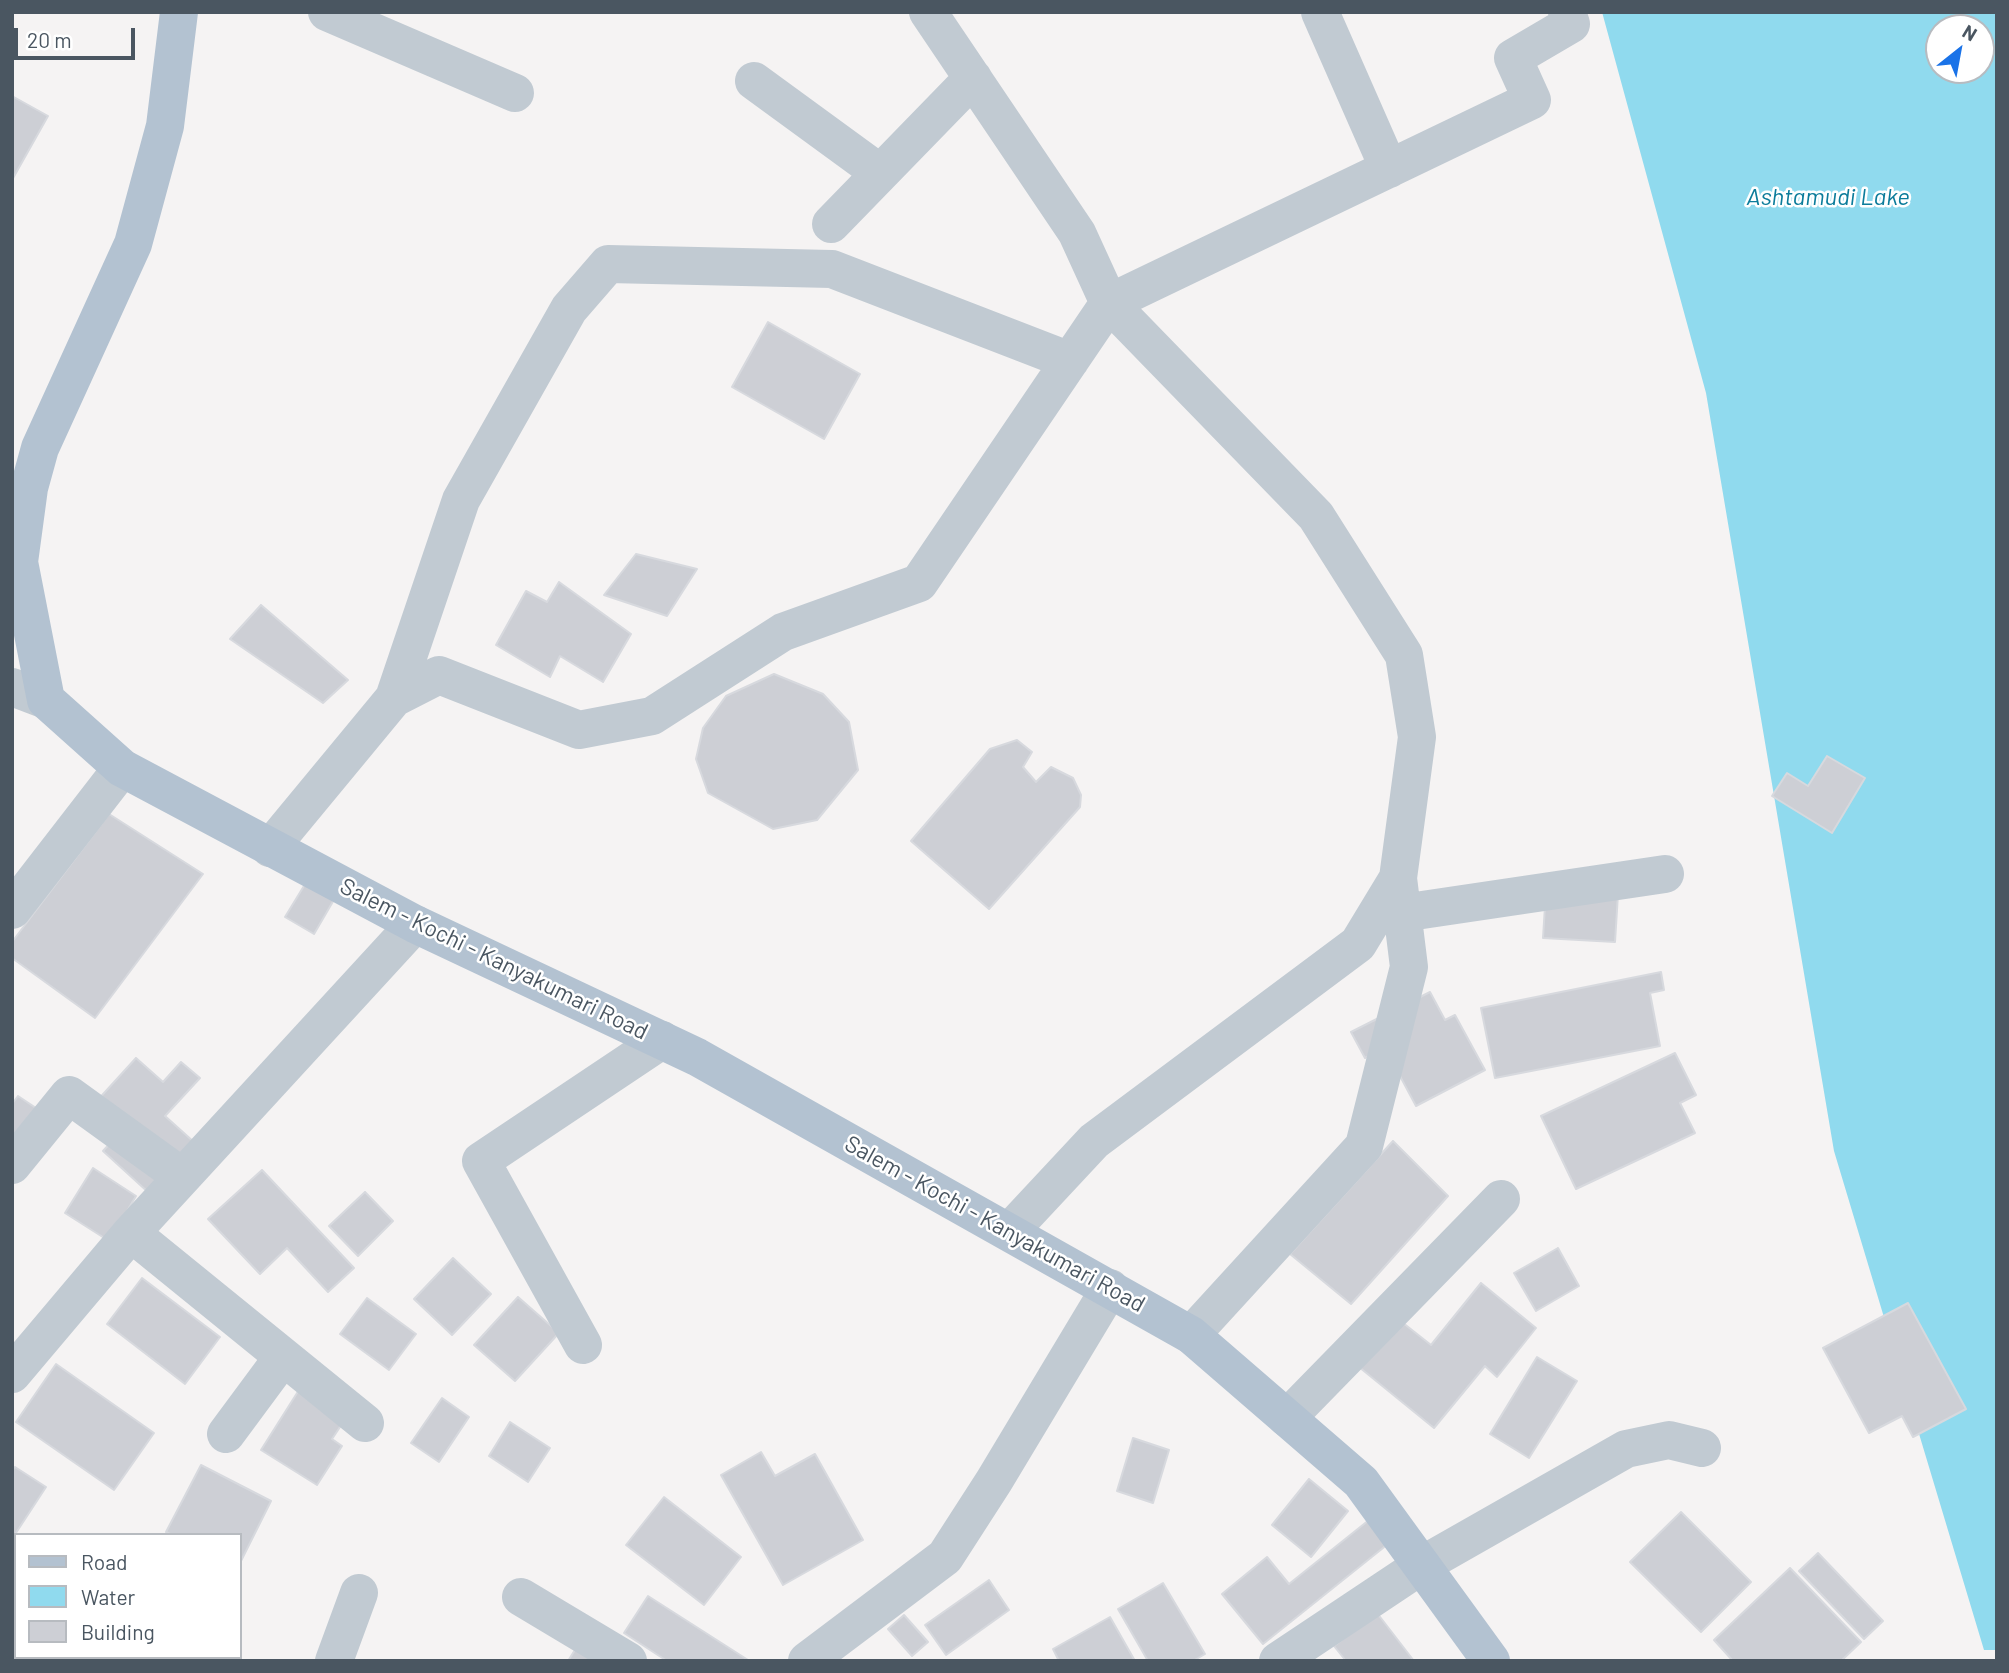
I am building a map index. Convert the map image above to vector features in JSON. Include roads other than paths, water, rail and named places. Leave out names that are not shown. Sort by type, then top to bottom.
[{"type":"main road","name":"Salem - Kochi - Kanyakumari Road","points":[[179,12],[165,125],[133,244],[40,448],[29,488],[19,562],[29,693],[122,768],[415,923],[662,1040],[1010,1231],[1191,1335],[1361,1482],[1491,1661]]},
{"type":"street","points":[[327,12],[515,93]]},
{"type":"street","points":[[929,12],[1077,233],[1109,303],[1316,516],[1404,655],[1417,737],[1400,896],[1409,967],[1364,1146],[1191,1335]]},
{"type":"street","points":[[1320,12],[1389,169]]},
{"type":"street","points":[[394,698],[439,674],[579,730],[652,716],[783,632],[919,583],[1109,303],[1532,100],[1513,58],[1571,24],[1567,12]]},
{"type":"street","points":[[831,224],[973,78]]},
{"type":"street","points":[[754,81],[880,173]]},
{"type":"street","points":[[270,848],[394,698],[461,500],[569,309],[608,264],[832,269],[1070,361]]},
{"type":"street","points":[[14,905],[122,768]]},
{"type":"street","points":[[1010,1231],[1094,1141],[1358,944],[1400,896],[1665,874]]},
{"type":"street","points":[[12,1374],[181,1176],[415,923]]},
{"type":"street","points":[[583,1345],[481,1161],[662,1040]]},
{"type":"street","points":[[12,1165],[69,1095],[181,1176]]},
{"type":"street","points":[[1287,1418],[1501,1199]]},
{"type":"street","points":[[131,1233],[365,1423]]},
{"type":"street","points":[[807,1661],[945,1557],[1110,1288]]},
{"type":"street","points":[[226,1434],[283,1357]]},
{"type":"street","points":[[1278,1661],[1422,1565],[1626,1448],[1669,1440],[1702,1448]]},
{"type":"street","points":[[334,1661],[359,1593]]},
{"type":"street","points":[[521,1597],[628,1661]]},
{"type":"water","name":"Ashtamudi Lake","points":[[1602,12],[1997,12],[1997,1650],[1984,1650],[1834,1151],[1706,393]]}]
